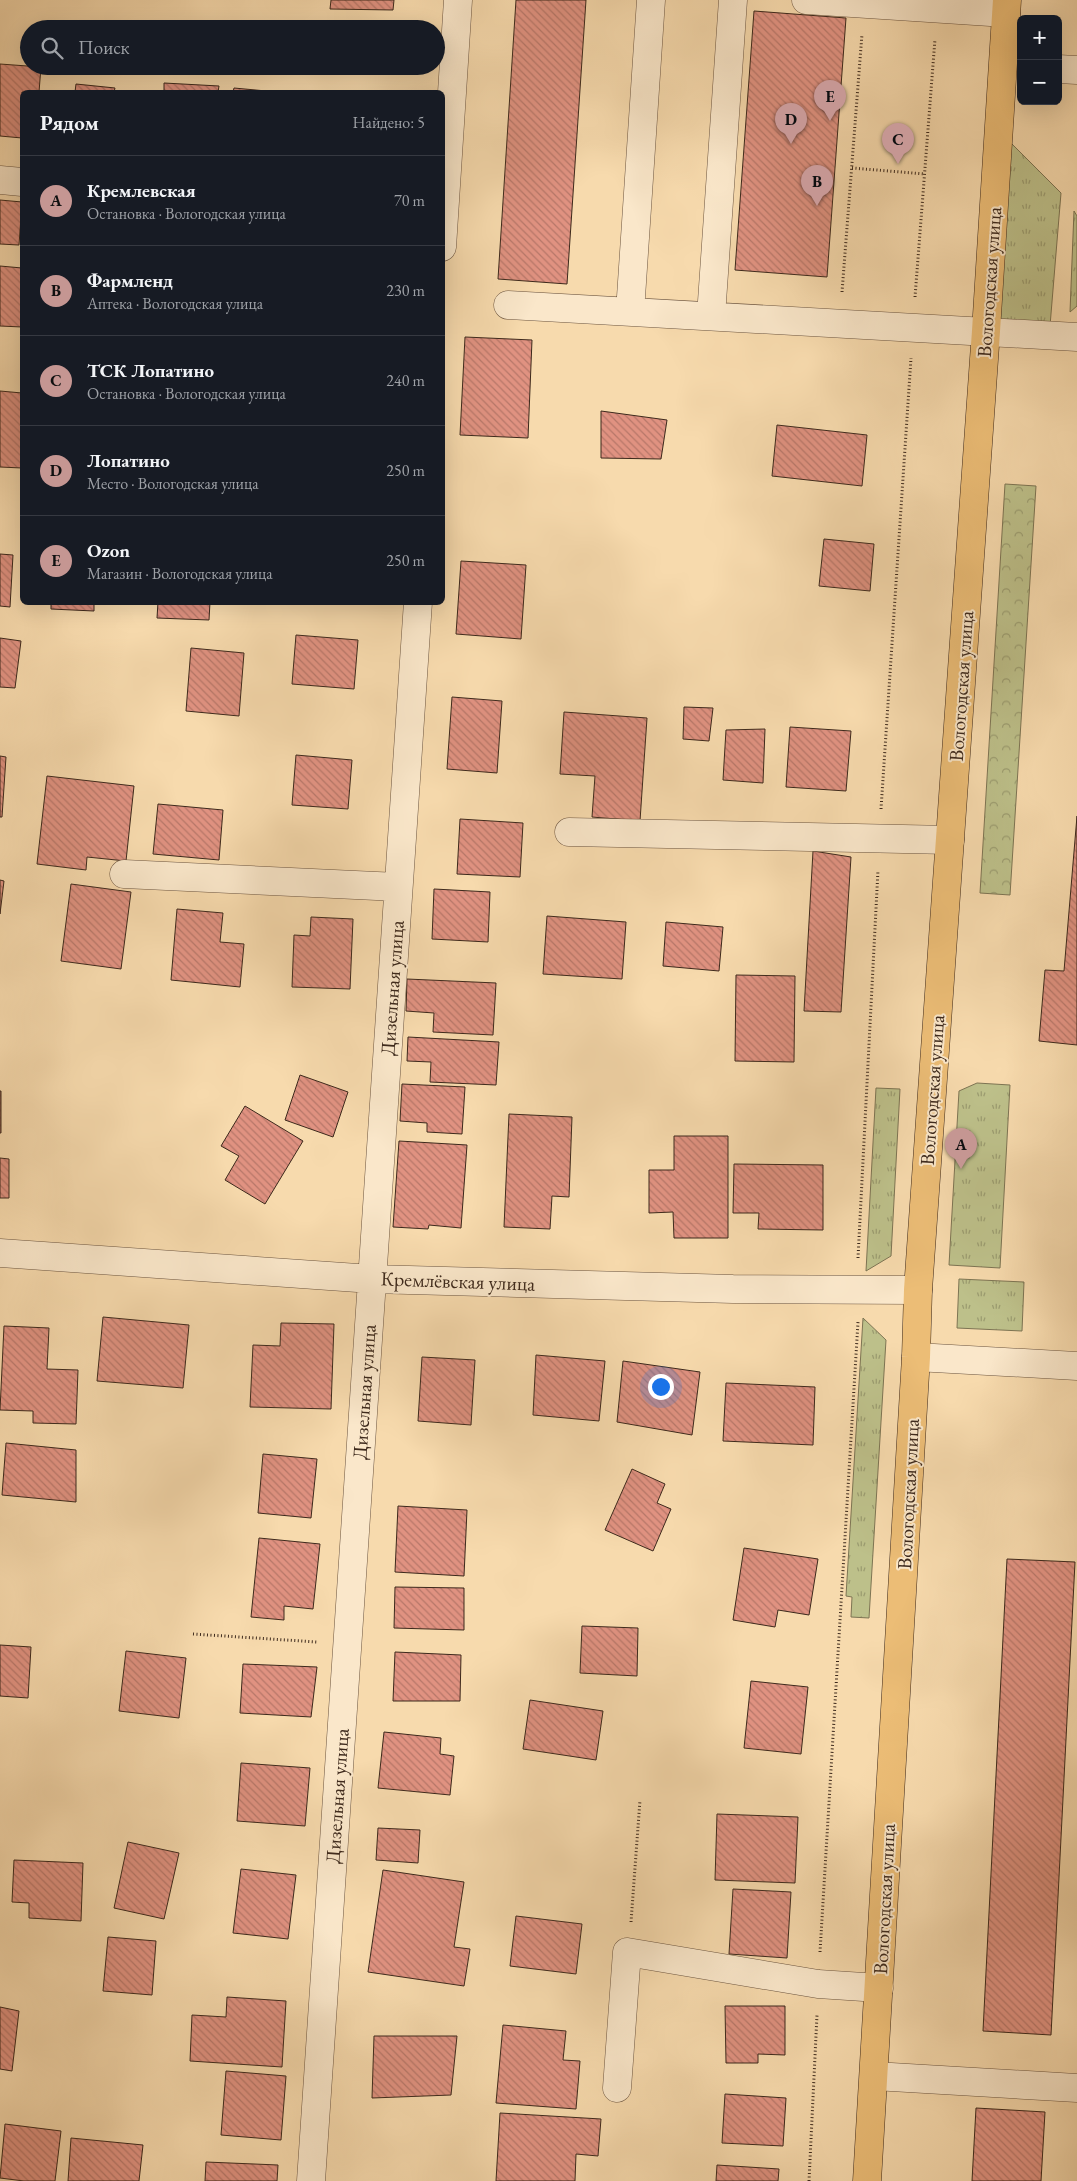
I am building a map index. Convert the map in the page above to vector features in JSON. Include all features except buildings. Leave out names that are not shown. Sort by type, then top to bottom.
[{"type":"main road","name":"Вологодская улица","points":[[868,2181],[916,1357],[918,1290],[986,331],[1012,66],[1007,6]]},
{"type":"street","points":[[445,194],[458,0]]},
{"type":"street","points":[[630,312],[651,0]]},
{"type":"street","points":[[711,316],[733,0]]},
{"type":"street","points":[[806,0],[937,9],[1007,6]]},
{"type":"street","points":[[1062,69],[1077,70]]},
{"type":"street","points":[[0,180],[20,182]]},
{"type":"street","points":[[508,305],[1077,337]]},
{"type":"street","name":"Дизельная улица","points":[[311,2181],[418,605]]},
{"type":"street","points":[[569,832],[950,840]]},
{"type":"street","points":[[124,874],[398,887]]},
{"type":"street","name":"Кремлёвская улица","points":[[0,1253],[372,1279],[734,1289],[918,1290]]},
{"type":"street","points":[[916,1357],[1077,1366]]},
{"type":"street","points":[[616,2088],[627,1952],[818,1984],[879,1988]]},
{"type":"street","points":[[874,2076],[1077,2088]]},
{"type":"path","points":[[840,323],[864,4]]},
{"type":"path","points":[[913,327],[937,9]]},
{"type":"path","points":[[852,168],[925,174]]},
{"type":"path","points":[[808,2181],[860,1290]]},
{"type":"path","points":[[194,1634],[347,1644]]},
{"type":"path","points":[[627,1952],[640,1800]]},
{"type":"green space","points":[[1008,140],[1061,193],[1050,326],[994,322]]},
{"type":"green space","points":[[1074,211],[1077,216],[1077,306],[1070,312]]},
{"type":"green space","points":[[1005,484],[1036,486],[1010,895],[980,893]]},
{"type":"green space","points":[[977,1083],[1010,1085],[1000,1268],[949,1265],[959,1091]]},
{"type":"green space","points":[[876,1088],[900,1089],[891,1256],[866,1271]]},
{"type":"green space","points":[[959,1279],[1024,1282],[1022,1331],[957,1328]]},
{"type":"green space","points":[[863,1318],[886,1340],[869,1618],[851,1617],[852,1597],[846,1596]]},
{"type":"place","name":"Ozon","points":[[830,121]]},
{"type":"place","name":"Лопатино","points":[[791,144]]},
{"type":"place","name":"ТСК Лопатино","points":[[898,164]]},
{"type":"place","name":"Фармленд","points":[[817,206]]},
{"type":"place","name":"Кремлевская","points":[[961,1169]]}]
